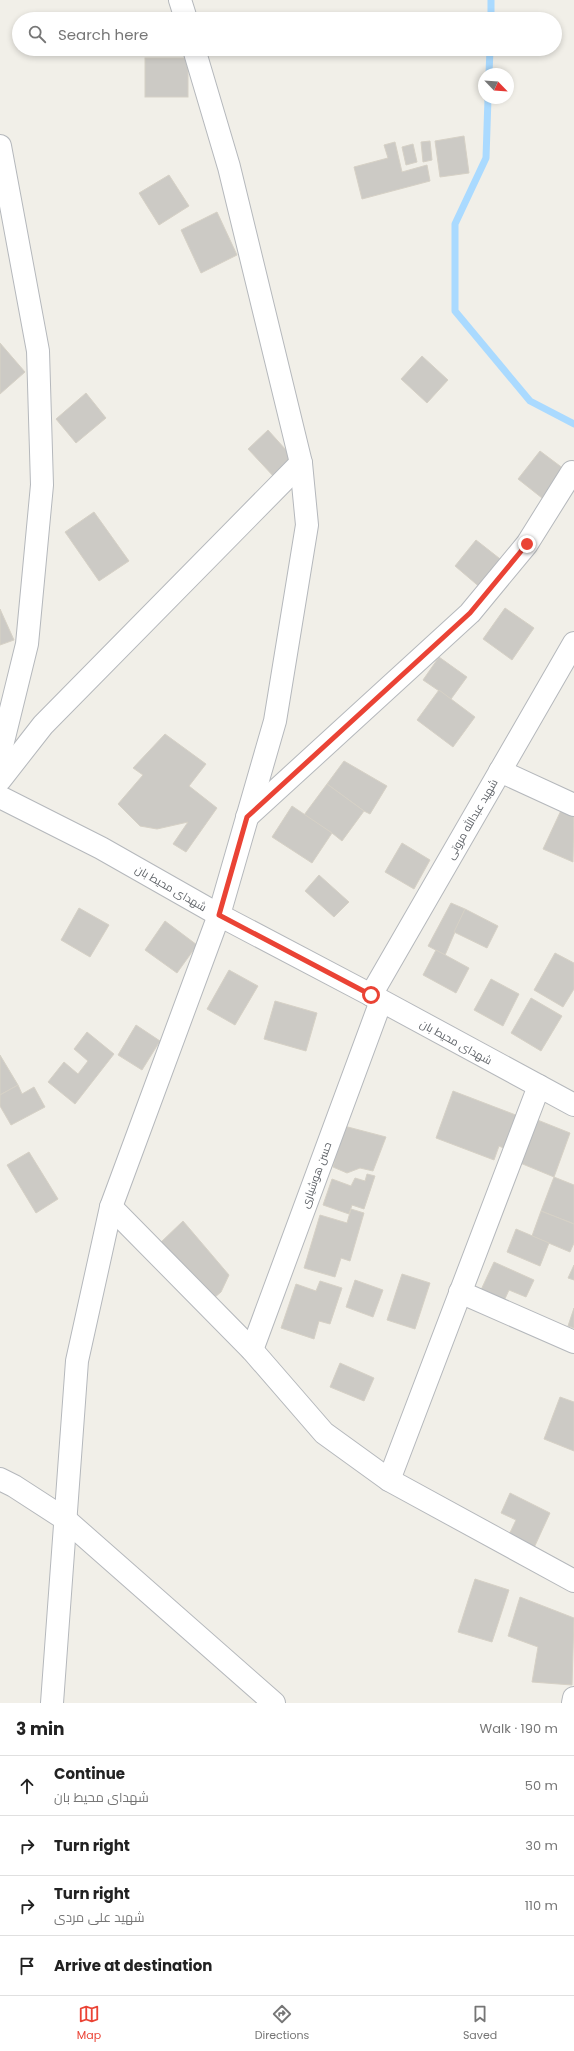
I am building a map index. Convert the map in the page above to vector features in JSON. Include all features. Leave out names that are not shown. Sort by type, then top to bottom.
[{"type":"street","points":[[180,0],[184,12]]},
{"type":"street","points":[[52,1703],[77,1361],[111,1207],[219,915],[275,721],[307,525],[301,463],[229,167],[196,56]]},
{"type":"street","points":[[0,146],[38,351],[42,485],[27,644],[0,754]]},
{"type":"street","points":[[0,780],[42,725],[301,463]]},
{"type":"street","points":[[247,817],[470,613],[527,544],[572,472]]},
{"type":"street","name":"شهید عبدالله مروتی","points":[[376,998],[500,770],[574,643]]},
{"type":"street","points":[[500,770],[574,805]]},
{"type":"street","name":"شهدای محیط بان","points":[[0,797],[101,848],[219,915],[376,998],[574,1106]]},
{"type":"street","name":"حسن هوشیاری","points":[[252,1350],[376,998]]},
{"type":"street","points":[[389,1480],[539,1086]]},
{"type":"street","points":[[111,1207],[252,1350],[324,1433],[389,1480],[574,1581]]},
{"type":"street","points":[[460,1292],[574,1342]]},
{"type":"street","points":[[0,1479],[14,1486],[65,1519],[274,1703]]},
{"type":"street","points":[[573,1703],[574,1698]]},
{"type":"building","points":[[145,58],[188,58],[188,97],[145,97]]},
{"type":"building","points":[[464,136],[469,173],[440,177],[435,141]]},
{"type":"building","points":[[430,141],[432,160],[423,162],[421,142]]},
{"type":"building","points":[[395,142],[402,172],[427,165],[430,181],[362,199],[354,167],[388,158],[384,145]]},
{"type":"building","points":[[413,144],[417,162],[406,165],[402,147]]},
{"type":"building","points":[[169,175],[189,206],[159,225],[139,193]]},
{"type":"building","points":[[217,212],[237,255],[201,273],[181,230]]},
{"type":"building","points":[[0,343],[25,372],[0,394]]},
{"type":"building","points":[[422,356],[448,380],[427,403],[401,379]]},
{"type":"building","points":[[86,393],[106,418],[76,443],[56,419]]},
{"type":"building","points":[[268,430],[295,460],[275,478],[248,449]]},
{"type":"building","points":[[540,451],[564,469],[542,498],[518,479]]},
{"type":"building","points":[[94,512],[129,561],[99,581],[65,532]]},
{"type":"building","points":[[476,540],[504,562],[482,589],[455,566]]},
{"type":"building","points":[[505,608],[534,628],[512,660],[483,639]]},
{"type":"building","points":[[0,609],[14,640],[0,645]]},
{"type":"building","points":[[439,657],[467,677],[451,699],[423,680]]},
{"type":"building","points":[[439,690],[475,717],[453,747],[417,720]]},
{"type":"building","points":[[165,734],[206,764],[189,786],[217,808],[186,852],[173,844],[188,822],[157,829],[140,826],[118,804],[143,775],[133,768]]},
{"type":"building","points":[[344,761],[387,786],[370,814],[327,784]]},
{"type":"building","points":[[327,784],[364,811],[342,841],[304,815]]},
{"type":"building","points":[[564,804],[574,808],[573,862],[543,849]]},
{"type":"building","points":[[292,806],[332,833],[312,863],[272,837]]},
{"type":"building","points":[[402,843],[430,860],[414,889],[385,872]]},
{"type":"building","points":[[319,875],[349,902],[334,917],[305,891]]},
{"type":"building","points":[[451,903],[465,909],[445,955],[428,946]]},
{"type":"building","points":[[79,908],[109,925],[90,957],[61,940]]},
{"type":"building","points":[[465,909],[498,926],[487,948],[454,932]]},
{"type":"building","points":[[165,921],[197,945],[177,973],[145,950]]},
{"type":"building","points":[[436,950],[469,968],[456,993],[423,975]]},
{"type":"building","points":[[555,953],[574,963],[574,989],[563,1007],[534,990]]},
{"type":"building","points":[[229,970],[258,986],[235,1025],[207,1009]]},
{"type":"building","points":[[491,979],[519,994],[503,1026],[474,1010]]},
{"type":"building","points":[[531,998],[562,1016],[541,1051],[511,1033]]},
{"type":"building","points":[[275,1001],[317,1013],[306,1051],[264,1039]]},
{"type":"building","points":[[136,1025],[160,1041],[142,1070],[118,1055]]},
{"type":"building","points":[[87,1032],[114,1054],[75,1104],[48,1082],[64,1062],[78,1074],[88,1061],[74,1049]]},
{"type":"building","points":[[0,1055],[18,1085],[0,1095]]},
{"type":"building","points":[[18,1085],[22,1094],[34,1087],[45,1107],[11,1125],[0,1106],[0,1095]]},
{"type":"building","points":[[453,1091],[521,1117],[508,1150],[499,1146],[494,1160],[436,1138]]},
{"type":"building","points":[[530,1117],[570,1133],[554,1177],[513,1160]]},
{"type":"building","points":[[344,1126],[386,1137],[373,1171],[360,1168],[347,1173],[333,1167]]},
{"type":"building","points":[[29,1152],[58,1199],[36,1213],[7,1165]]},
{"type":"building","points":[[367,1174],[375,1176],[364,1209],[352,1205],[349,1214],[323,1205],[332,1179],[351,1186],[355,1178],[365,1181]]},
{"type":"building","points":[[554,1177],[574,1185],[574,1224],[541,1211]]},
{"type":"building","points":[[351,1209],[364,1213],[350,1261],[341,1258],[335,1277],[304,1268],[320,1215],[347,1223]]},
{"type":"building","points":[[541,1211],[574,1224],[574,1243],[570,1252],[532,1236]]},
{"type":"building","points":[[183,1221],[229,1275],[221,1292],[207,1304],[159,1244]]},
{"type":"building","points":[[516,1229],[549,1243],[540,1266],[507,1252]]},
{"type":"building","points":[[494,1262],[534,1280],[526,1297],[509,1290],[503,1303],[480,1292]]},
{"type":"building","points":[[574,1265],[574,1280],[568,1278]]},
{"type":"building","points":[[402,1274],[430,1283],[415,1329],[387,1320]]},
{"type":"building","points":[[355,1280],[383,1290],[373,1317],[346,1307]]},
{"type":"building","points":[[320,1281],[342,1288],[330,1324],[319,1321],[314,1339],[281,1328],[296,1284],[316,1291]]},
{"type":"building","points":[[574,1308],[574,1328],[568,1326]]},
{"type":"building","points":[[340,1363],[374,1378],[364,1401],[330,1387]]},
{"type":"building","points":[[560,1397],[574,1402],[574,1451],[544,1439]]},
{"type":"building","points":[[510,1493],[550,1513],[533,1550],[507,1539],[516,1520],[501,1513]]},
{"type":"building","points":[[475,1579],[509,1590],[492,1642],[458,1632]]},
{"type":"building","points":[[520,1597],[574,1618],[572,1685],[532,1682],[538,1647],[508,1636]]},
{"type":"waterway","points":[[491,0],[491,12]]},
{"type":"waterway","points":[[489,68],[490,56]]},
{"type":"waterway","points":[[488,104],[486,158],[455,224],[455,311],[530,401],[574,424]]},
{"type":"route","points":[[371,995],[219,915],[247,817],[470,613],[527,544]]}]
